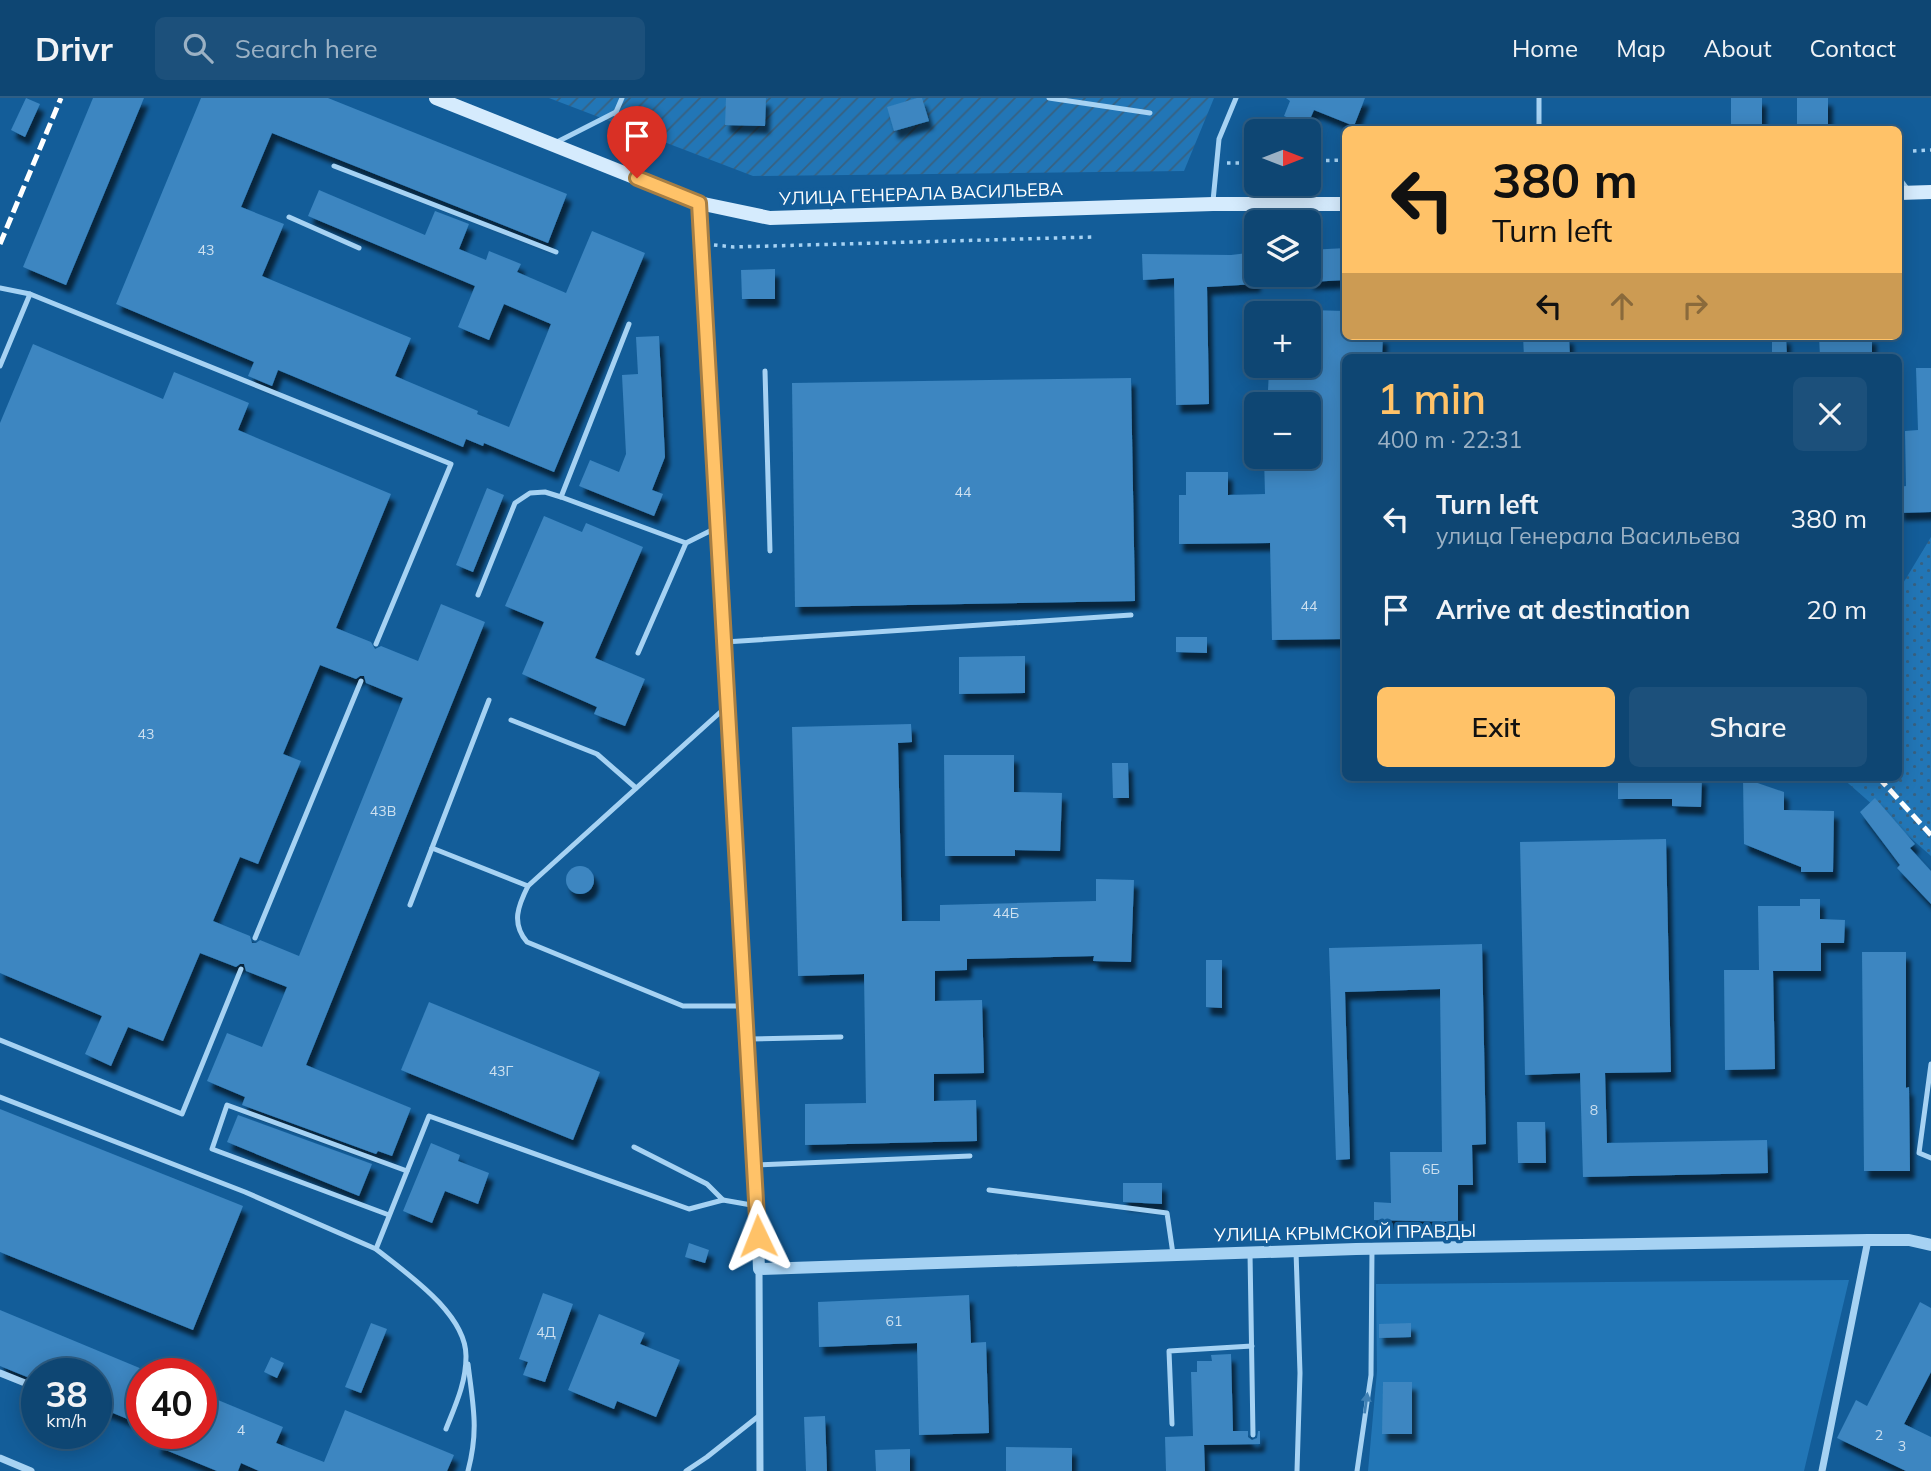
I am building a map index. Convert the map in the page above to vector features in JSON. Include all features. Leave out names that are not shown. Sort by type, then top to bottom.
[{"type":"main road","name":"УЛИЦА ГЕНЕРАЛА ВАСИЛЬЕВА","points":[[436,98],[699,203],[770,218],[1213,205],[1342,204]]},
{"type":"main road","points":[[1904,193],[1931,192]]},
{"type":"street","points":[[699,203],[757,1206],[760,1471]]},
{"type":"street","points":[[1822,1471],[1868,1240]]},
{"type":"street","name":"УЛИЦА КРЫМСКОЙ ПРАВДЫ","points":[[759,1269],[1371,1249],[1868,1240],[1909,1240],[1931,1245]]},
{"type":"street","points":[[0,1373],[21,1381]]},
{"type":"street","points":[[0,1458],[31,1471]]},
{"type":"lane","points":[[622,98],[616,112],[633,174]]},
{"type":"lane","points":[[1049,98],[1150,113]]},
{"type":"lane","points":[[1213,205],[1219,139],[1236,98]]},
{"type":"lane","points":[[1539,98],[1539,126]]},
{"type":"lane","points":[[552,144],[616,112]]},
{"type":"lane","points":[[334,166],[556,252]]},
{"type":"lane","points":[[289,217],[359,248]]},
{"type":"lane","points":[[0,289],[30,294],[451,464],[376,645]]},
{"type":"lane","points":[[0,366],[30,294]]},
{"type":"lane","points":[[561,497],[629,324]]},
{"type":"lane","points":[[765,370],[770,551]]},
{"type":"lane","points":[[478,595],[515,503],[530,493],[545,492],[561,497],[686,543]]},
{"type":"lane","points":[[638,653],[686,543],[718,527]]},
{"type":"lane","points":[[725,642],[1132,615]]},
{"type":"lane","points":[[255,938],[361,681]]},
{"type":"lane","points":[[410,905],[489,700]]},
{"type":"lane","points":[[728,705],[528,886],[521,901],[517,921],[519,932],[527,942],[683,1006],[746,1006]]},
{"type":"lane","points":[[511,720],[597,754],[636,788]]},
{"type":"lane","points":[[432,848],[528,886]]},
{"type":"lane","points":[[0,1040],[181,1114],[242,970]]},
{"type":"lane","points":[[748,1039],[841,1037]]},
{"type":"lane","points":[[1931,1064],[1919,1153],[1931,1158]]},
{"type":"lane","points":[[0,1097],[245,1192],[376,1249],[430,1293],[458,1329],[467,1354],[476,1426],[468,1471]]},
{"type":"lane","points":[[389,1215],[212,1149],[227,1105],[407,1171]]},
{"type":"lane","points":[[376,1249],[429,1116],[689,1209],[723,1200],[757,1206]]},
{"type":"lane","points":[[634,1147],[707,1184],[723,1200]]},
{"type":"lane","points":[[755,1165],[970,1156]]},
{"type":"lane","points":[[989,1190],[1167,1213],[1173,1255]]},
{"type":"lane","points":[[1357,1471],[1371,1375],[1371,1249]]},
{"type":"lane","points":[[1296,1251],[1300,1373],[1297,1471]]},
{"type":"lane","points":[[1250,1253],[1253,1435]]},
{"type":"lane","points":[[1172,1424],[1169,1351],[1252,1346]]},
{"type":"lane","points":[[446,1429],[464,1381],[467,1354]]},
{"type":"lane","points":[[686,1471],[760,1415]]},
{"type":"path","points":[[1913,151],[1931,150]]},
{"type":"path","points":[[1321,161],[1342,160]]},
{"type":"path","points":[[1227,163],[1244,163]]},
{"type":"path","points":[[702,244],[747,246],[1093,237]]},
{"type":"shaded area","points":[[549,98],[1214,98],[1184,171],[753,176]]},
{"type":"shaded area","points":[[1931,537],[1931,856],[1846,781],[1902,781],[1902,585]]},
{"type":"shaded area","points":[[1849,1280],[1804,1471],[1368,1471],[1377,1371],[1376,1284]]},
{"type":"building","points":[[26,98],[40,104],[25,137],[11,130]]},
{"type":"building","points":[[93,98],[144,98],[66,285],[23,267]]},
{"type":"building","points":[[201,98],[328,98],[567,194],[548,243],[272,133],[241,207],[284,224],[262,276],[411,338],[395,376],[509,427],[551,324],[504,304],[489,340],[458,327],[475,286],[308,216],[319,190],[425,235],[435,211],[469,224],[459,249],[486,260],[489,251],[521,264],[517,272],[566,293],[592,231],[645,253],[554,472],[484,443],[483,446],[466,439],[463,447],[278,370],[272,386],[248,376],[254,362],[116,304]]},
{"type":"building","points":[[726,98],[766,98],[765,126],[725,125]]},
{"type":"building","points":[[922,98],[929,121],[894,131],[887,107]]},
{"type":"building","points":[[1286,98],[1365,98],[1354,126],[1314,110],[1310,119],[1291,119],[1284,116],[1290,101]]},
{"type":"building","points":[[1731,98],[1762,98],[1762,126],[1731,126]]},
{"type":"building","points":[[1797,98],[1828,98],[1828,126],[1797,126]]},
{"type":"building","points":[[1342,248],[1342,280],[1321,281],[1321,249]]},
{"type":"building","points":[[1244,253],[1244,285],[1207,287],[1209,404],[1176,405],[1174,278],[1143,280],[1142,254]]},
{"type":"building","points":[[775,269],[775,299],[742,299],[741,270]]},
{"type":"building","points":[[1321,310],[1342,311],[1342,340],[1383,340],[1382,354],[1342,354],[1342,639],[1272,640],[1270,543],[1179,544],[1179,495],[1186,495],[1186,472],[1228,472],[1228,495],[1265,494],[1264,469],[1321,469],[1321,392],[1268,390],[1269,378],[1321,378]]},
{"type":"building","points":[[659,336],[665,457],[652,490],[663,494],[654,516],[579,486],[590,460],[619,472],[626,454],[622,375],[638,374],[636,337]]},
{"type":"building","points":[[1523,340],[1569,340],[1570,354],[1524,354]]},
{"type":"building","points":[[1772,340],[1786,340],[1787,354],[1772,354]]},
{"type":"building","points":[[1819,340],[1872,340],[1872,354],[1820,354]]},
{"type":"building","points":[[33,344],[163,399],[174,372],[249,403],[238,430],[391,494],[336,628],[371,642],[375,649],[381,646],[418,661],[441,604],[485,622],[306,1065],[411,1108],[392,1156],[378,1151],[376,1154],[242,1105],[245,1097],[207,1081],[227,1033],[262,1047],[287,987],[246,971],[244,964],[236,967],[200,953],[163,1041],[128,1027],[111,1066],[85,1054],[102,1016],[0,973],[0,423]],"holes":[[[320,665],[356,679],[364,676],[366,683],[403,698],[299,956],[260,940],[252,943],[250,936],[213,921],[240,857],[258,864],[301,761],[283,754]]]},
{"type":"building","points":[[1916,368],[1931,368],[1931,512],[1902,513],[1902,487],[1906,486],[1905,431],[1918,430]]},
{"type":"building","points":[[1131,378],[1135,601],[795,607],[792,383]]},
{"type":"building","points":[[487,488],[504,495],[473,572],[456,565]]},
{"type":"building","points":[[544,516],[582,532],[586,523],[643,547],[595,658],[645,679],[625,726],[594,714],[597,707],[522,674],[544,622],[505,606]]},
{"type":"building","points":[[1176,637],[1207,637],[1207,653],[1176,652]]},
{"type":"building","points":[[1025,656],[1025,693],[959,694],[959,657]]},
{"type":"building","points":[[911,724],[912,742],[898,743],[902,921],[940,921],[940,905],[1096,901],[1096,879],[1134,880],[1131,962],[1093,961],[1094,956],[967,959],[967,970],[935,971],[935,1001],[982,1000],[984,1073],[934,1074],[934,1101],[976,1100],[977,1141],[805,1145],[805,1104],[866,1103],[864,974],[798,976],[792,727]]},
{"type":"building","points":[[944,755],[1014,755],[1014,792],[1062,793],[1060,851],[1015,850],[1015,856],[945,856]]},
{"type":"building","points":[[1112,763],[1128,763],[1129,798],[1113,798]]},
{"type":"building","points":[[1618,781],[1702,781],[1701,807],[1672,806],[1672,799],[1618,799]]},
{"type":"building","points":[[1743,781],[1752,781],[1784,792],[1784,810],[1834,811],[1833,872],[1801,872],[1801,867],[1744,844]]},
{"type":"building","points":[[1875,798],[1915,844],[1910,848],[1931,871],[1931,904],[1897,868],[1900,865],[1860,812]]},
{"type":"building","points":[[1666,839],[1671,1072],[1605,1073],[1607,1143],[1767,1140],[1768,1173],[1583,1177],[1580,1073],[1525,1075],[1520,842]]},
{"type":"building","points":[[580,866],[590,870],[594,880],[590,890],[580,894],[570,890],[566,880],[570,870]]},
{"type":"building","points":[[1800,899],[1820,899],[1820,919],[1845,920],[1844,943],[1821,943],[1821,971],[1773,971],[1775,1069],[1725,1070],[1724,970],[1759,970],[1758,906],[1800,906]]},
{"type":"building","points":[[1482,944],[1486,1144],[1472,1145],[1473,1185],[1458,1185],[1458,1222],[1374,1220],[1374,1202],[1391,1203],[1390,1152],[1442,1152],[1440,989],[1345,992],[1350,1159],[1336,1160],[1329,948]]},
{"type":"building","points":[[1862,952],[1906,952],[1906,1088],[1909,1087],[1910,1171],[1864,1171]]},
{"type":"building","points":[[1206,960],[1222,960],[1222,1008],[1206,1007]]},
{"type":"building","points":[[429,1002],[600,1072],[573,1140],[401,1070]]},
{"type":"building","points":[[0,1109],[243,1206],[193,1330],[0,1252]]},
{"type":"building","points":[[238,1115],[372,1164],[359,1196],[227,1142]]},
{"type":"building","points":[[1517,1122],[1545,1122],[1546,1163],[1518,1163]]},
{"type":"building","points":[[431,1143],[460,1155],[458,1161],[489,1173],[478,1204],[445,1191],[432,1223],[403,1211]]},
{"type":"building","points":[[1123,1183],[1162,1183],[1162,1204],[1123,1202]]},
{"type":"building","points":[[689,1243],[709,1250],[705,1263],[685,1257]]},
{"type":"building","points":[[543,1293],[573,1304],[545,1382],[523,1375],[528,1362],[519,1359]]},
{"type":"building","points":[[969,1295],[971,1343],[986,1342],[989,1433],[919,1435],[917,1343],[819,1347],[818,1302]]},
{"type":"building","points":[[1920,1302],[1931,1308],[1931,1372],[1904,1424],[1931,1437],[1931,1471],[1906,1471],[1837,1438],[1856,1400],[1867,1406]]},
{"type":"building","points":[[0,1310],[126,1362],[126,1418],[112,1413],[112,1358],[21,1358],[21,1375],[0,1366]]},
{"type":"building","points":[[599,1314],[645,1333],[640,1344],[680,1360],[656,1417],[617,1401],[614,1409],[568,1390]]},
{"type":"building","points":[[371,1323],[387,1329],[361,1393],[345,1387]]},
{"type":"building","points":[[1411,1323],[1411,1337],[1379,1338],[1379,1324]]},
{"type":"building","points":[[1231,1354],[1233,1431],[1248,1431],[1248,1437],[1252,1440],[1257,1438],[1260,1431],[1260,1444],[1204,1445],[1205,1471],[1166,1471],[1165,1437],[1193,1436],[1191,1372],[1197,1372],[1197,1361],[1212,1361],[1211,1355]]},
{"type":"building","points":[[271,1357],[284,1363],[277,1378],[264,1372]]},
{"type":"building","points":[[1383,1382],[1412,1382],[1412,1434],[1382,1434]]},
{"type":"building","points":[[217,1400],[283,1427],[276,1443],[324,1462],[345,1410],[454,1455],[447,1471],[259,1471],[241,1463],[238,1471],[217,1471],[163,1449],[217,1449]]},
{"type":"building","points":[[825,1416],[827,1471],[806,1471],[804,1417]]},
{"type":"building","points":[[1006,1447],[1072,1448],[1072,1471],[1006,1471]]},
{"type":"building","points":[[910,1449],[910,1471],[876,1471],[875,1450]]},
{"type":"railway","points":[[0,244],[61,98]]},
{"type":"railway","points":[[1882,781],[1931,835]]},
{"type":"route","points":[[637,178],[699,203],[758,1236]]}]
